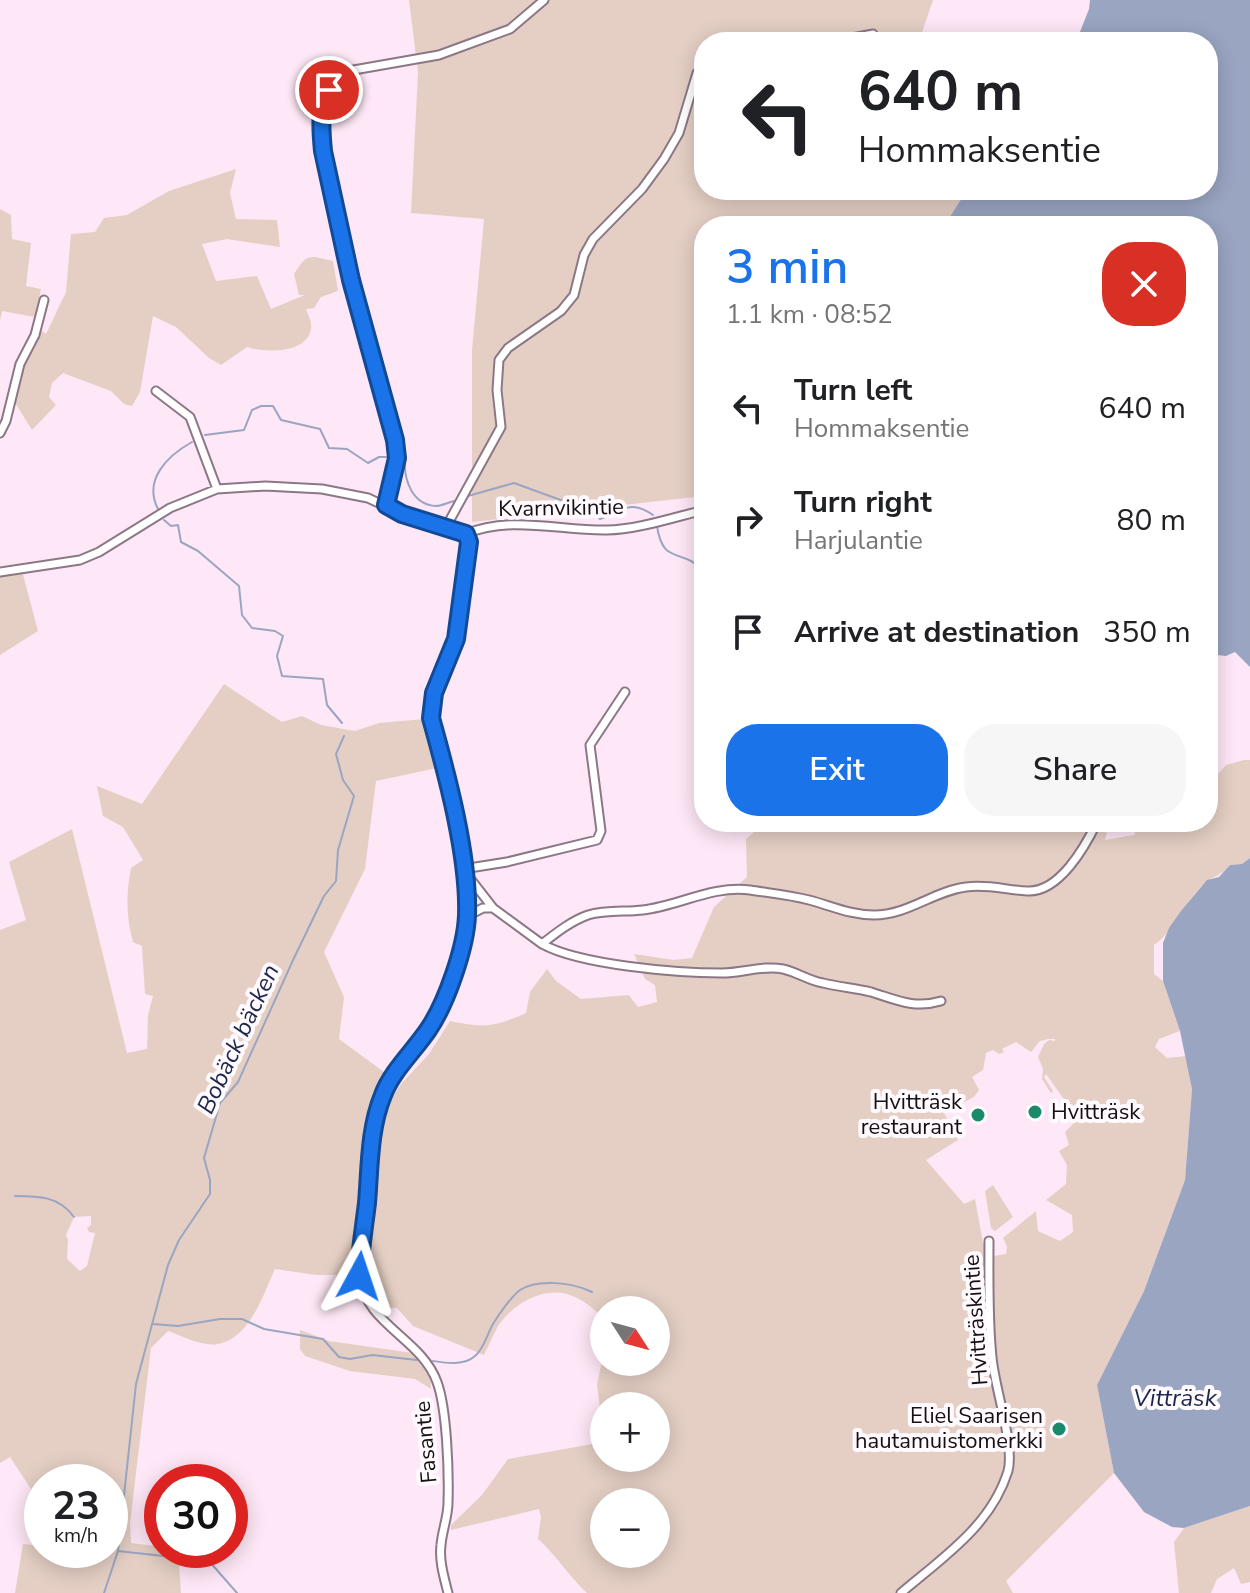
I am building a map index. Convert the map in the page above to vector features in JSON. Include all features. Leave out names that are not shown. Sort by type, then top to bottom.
[{"type":"street","points":[[386,505],[397,449],[351,280],[323,151],[321,130],[325,98],[332,84],[348,71],[439,55],[510,29],[544,0]]},
{"type":"street","points":[[446,527],[501,427],[497,390],[499,360],[508,348],[561,311],[574,295],[584,255],[593,239],[642,189],[679,133],[694,83]]},
{"type":"street","points":[[0,433],[6,421],[20,364],[35,335],[44,300]]},
{"type":"street","points":[[156,391],[190,417],[217,489]]},
{"type":"street","points":[[0,572],[80,560],[99,552],[170,508],[217,489],[265,486],[322,489],[368,498],[402,514],[466,534]]},
{"type":"street","name":"Kvarnvikintie","points":[[466,534],[495,526],[523,525],[611,530],[694,512]]},
{"type":"street","name":"Fasantie","points":[[448,1593],[440,1555],[448,1503],[439,1385],[424,1359],[369,1305],[360,1285],[360,1257],[372,1139],[379,1105],[388,1083],[430,1028],[441,1006],[467,916],[464,872],[448,783],[431,718],[441,671],[456,639],[463,574],[469,551],[466,534]]},
{"type":"street","points":[[625,692],[590,745],[601,831],[597,840],[464,872],[493,908],[555,951],[603,962],[725,973],[780,968],[820,983],[871,992],[907,1005],[926,1006],[941,1001]]},
{"type":"street","points":[[542,944],[586,916],[606,911],[643,910],[734,889],[797,897],[855,914],[878,915],[917,906],[954,889],[990,885],[1028,891],[1041,889],[1055,880],[1082,851],[1092,832]]},
{"type":"street","points":[[467,916],[483,908],[493,908]]},
{"type":"street","name":"Hvitträskintie","points":[[901,1593],[970,1536],[991,1504],[1009,1466],[1009,1450],[992,1357],[989,1241]]},
{"type":"shaded area","points":[[409,0],[933,0],[922,32],[694,32],[694,200],[961,200],[950,216],[694,216],[694,497],[472,522],[472,350],[484,219],[411,213],[418,72]]},
{"type":"shaded area","points":[[236,169],[230,193],[236,219],[277,220],[280,247],[227,239],[202,244],[216,281],[257,276],[271,309],[305,295],[299,295],[294,274],[302,262],[309,257],[333,261],[338,291],[321,297],[314,308],[306,309],[311,326],[308,337],[285,350],[247,347],[221,365],[176,327],[153,316],[140,392],[132,406],[124,404],[111,391],[63,373],[52,383],[49,397],[56,405],[32,430],[14,401],[24,362],[42,331],[46,334],[66,292],[71,234],[95,232],[104,218],[127,215],[169,191]]},
{"type":"shaded area","points":[[0,209],[11,215],[12,239],[31,243],[26,286],[41,289],[35,317],[2,311],[0,321]]},
{"type":"shaded area","points":[[21,567],[38,631],[0,655],[0,569]]},
{"type":"shaded area","points":[[224,684],[282,722],[302,716],[321,725],[355,731],[379,723],[425,719],[437,768],[376,781],[365,869],[324,952],[344,997],[339,1039],[388,1075],[378,1095],[365,1144],[353,1275],[316,1275],[275,1269],[254,1314],[229,1340],[206,1344],[168,1331],[151,1348],[130,1523],[131,1543],[144,1545],[144,1568],[179,1568],[181,1593],[15,1593],[23,1544],[24,1568],[128,1568],[128,1464],[24,1464],[24,1478],[10,1457],[0,1463],[0,930],[26,920],[9,862],[72,829],[127,1053],[147,1049],[148,1015],[153,996],[145,994],[142,946],[133,942],[128,905],[131,868],[143,860],[123,827],[103,816],[97,786],[142,804]],"holes":[[[91,1216],[91,1225],[87,1228],[95,1233],[87,1266],[80,1271],[67,1259],[66,1235],[74,1217]]]},
{"type":"shaded area","points":[[1250,760],[1250,858],[1242,864],[1230,865],[1204,884],[1168,932],[1154,945],[1154,974],[1163,981],[1180,1031],[1159,1039],[1155,1047],[1167,1058],[1187,1056],[1192,1089],[1185,1180],[1144,1291],[1097,1385],[1114,1473],[1006,1581],[1013,1593],[587,1593],[538,1539],[539,1509],[451,1530],[451,1525],[482,1495],[508,1459],[590,1444],[590,1472],[670,1472],[670,1392],[598,1392],[597,1385],[599,1376],[670,1376],[670,1296],[590,1296],[590,1306],[565,1293],[533,1297],[505,1317],[484,1355],[413,1326],[397,1308],[381,1308],[366,1274],[380,1127],[389,1103],[401,1084],[429,1054],[450,1021],[489,1025],[526,1013],[530,992],[547,969],[556,981],[581,999],[629,995],[638,1007],[657,1002],[655,985],[645,979],[634,954],[674,960],[692,958],[714,907],[747,877],[746,839],[754,832],[1107,832],[1105,840],[1134,835],[1135,832],[1218,832],[1218,774],[1226,765]],"holes":[[[1048,1039],[1055,1041],[1049,1040],[1044,1044],[1038,1057],[1043,1069],[1042,1079],[1051,1093],[1053,1091],[1044,1077],[1046,1074],[1078,1119],[1065,1132],[1069,1145],[1059,1151],[1067,1165],[1066,1184],[1046,1200],[1072,1215],[1073,1232],[1060,1241],[1038,1231],[1036,1211],[1003,1238],[1006,1254],[994,1256],[983,1243],[975,1199],[964,1204],[926,1160],[958,1140],[944,1113],[946,1106],[954,1100],[960,1104],[974,1097],[979,1090],[972,1077],[983,1070],[986,1053],[993,1050],[999,1054],[1016,1042],[1031,1052],[1040,1041]]]},
{"type":"shaded area","points":[[993,1185],[1013,1217],[995,1231],[991,1228],[985,1191]]},
{"type":"shaded area","points":[[300,1330],[329,1341],[413,1353],[430,1373],[431,1389],[415,1379],[350,1371],[305,1356],[300,1349]]},
{"type":"shaded area","points":[[1250,1506],[1250,1582],[1241,1584],[1234,1568],[1217,1579],[1211,1593],[1179,1593],[1174,1542],[1184,1528]]},
{"type":"water","points":[[1090,0],[1250,0],[1250,667],[1235,652],[1218,655],[1218,216],[950,216],[961,200],[1218,200],[1218,32],[1080,32]]},
{"type":"water","name":"Vitträsk","points":[[1250,858],[1250,1506],[1184,1528],[1172,1527],[1144,1512],[1114,1473],[1097,1385],[1144,1291],[1185,1180],[1192,1089],[1180,1031],[1163,981],[1163,943],[1169,928],[1207,880],[1219,877],[1230,865],[1242,864]]},
{"type":"waterway","name":"Bobäck bäcken","points":[[205,435],[244,430],[252,410],[273,406],[281,420],[320,429],[329,448],[347,449],[368,463],[379,457],[391,457]]},
{"type":"waterway","name":"Bobäck bäcken","points":[[158,509],[153,488],[160,470],[174,454],[192,442]]},
{"type":"waterway","name":"Bobäck bäcken","points":[[405,462],[408,484],[421,501],[436,506],[455,501]]},
{"type":"waterway","name":"Bobäck bäcken","points":[[468,496],[514,483],[591,511],[600,519],[631,507],[653,515]]},
{"type":"waterway","name":"Bobäck bäcken","points":[[164,520],[171,526],[178,525],[181,542],[198,551],[239,586],[242,615],[252,628],[275,631],[283,636],[277,656],[282,676],[323,679],[327,705],[342,723]]},
{"type":"waterway","name":"Bobäck bäcken","points":[[657,526],[668,551],[694,563]]},
{"type":"waterway","name":"Bobäck bäcken","points":[[104,1593],[118,1551],[136,1384],[168,1265],[179,1240],[210,1194],[204,1158],[220,1103],[238,1082],[324,896],[336,881],[338,850],[354,796],[343,780],[336,754],[344,736]]},
{"type":"waterway","points":[[15,1196],[55,1201],[74,1217]]},
{"type":"waterway","points":[[433,1361],[460,1363],[475,1356],[505,1306],[528,1286],[556,1283],[592,1292]]},
{"type":"waterway","points":[[153,1324],[178,1326],[242,1319],[264,1329],[323,1339],[339,1357],[350,1359],[372,1355],[417,1360]]},
{"type":"waterway","points":[[128,1552],[209,1561],[237,1593]]},
{"type":"place","name":"Hvitträsk","points":[[1035,1112]]},
{"type":"place","name":"Hvitträsk restaurant","points":[[978,1115]]},
{"type":"place","name":"Eliel Saarisen hautamuistomerkki","points":[[1059,1429]]},
{"type":"route","points":[[329,90],[322,111],[323,151],[351,280],[397,449],[386,505],[402,514],[466,534],[469,542],[456,639],[441,671],[431,708],[463,869],[467,916],[441,1006],[430,1028],[388,1083],[379,1105],[372,1139],[359,1276]]}]
